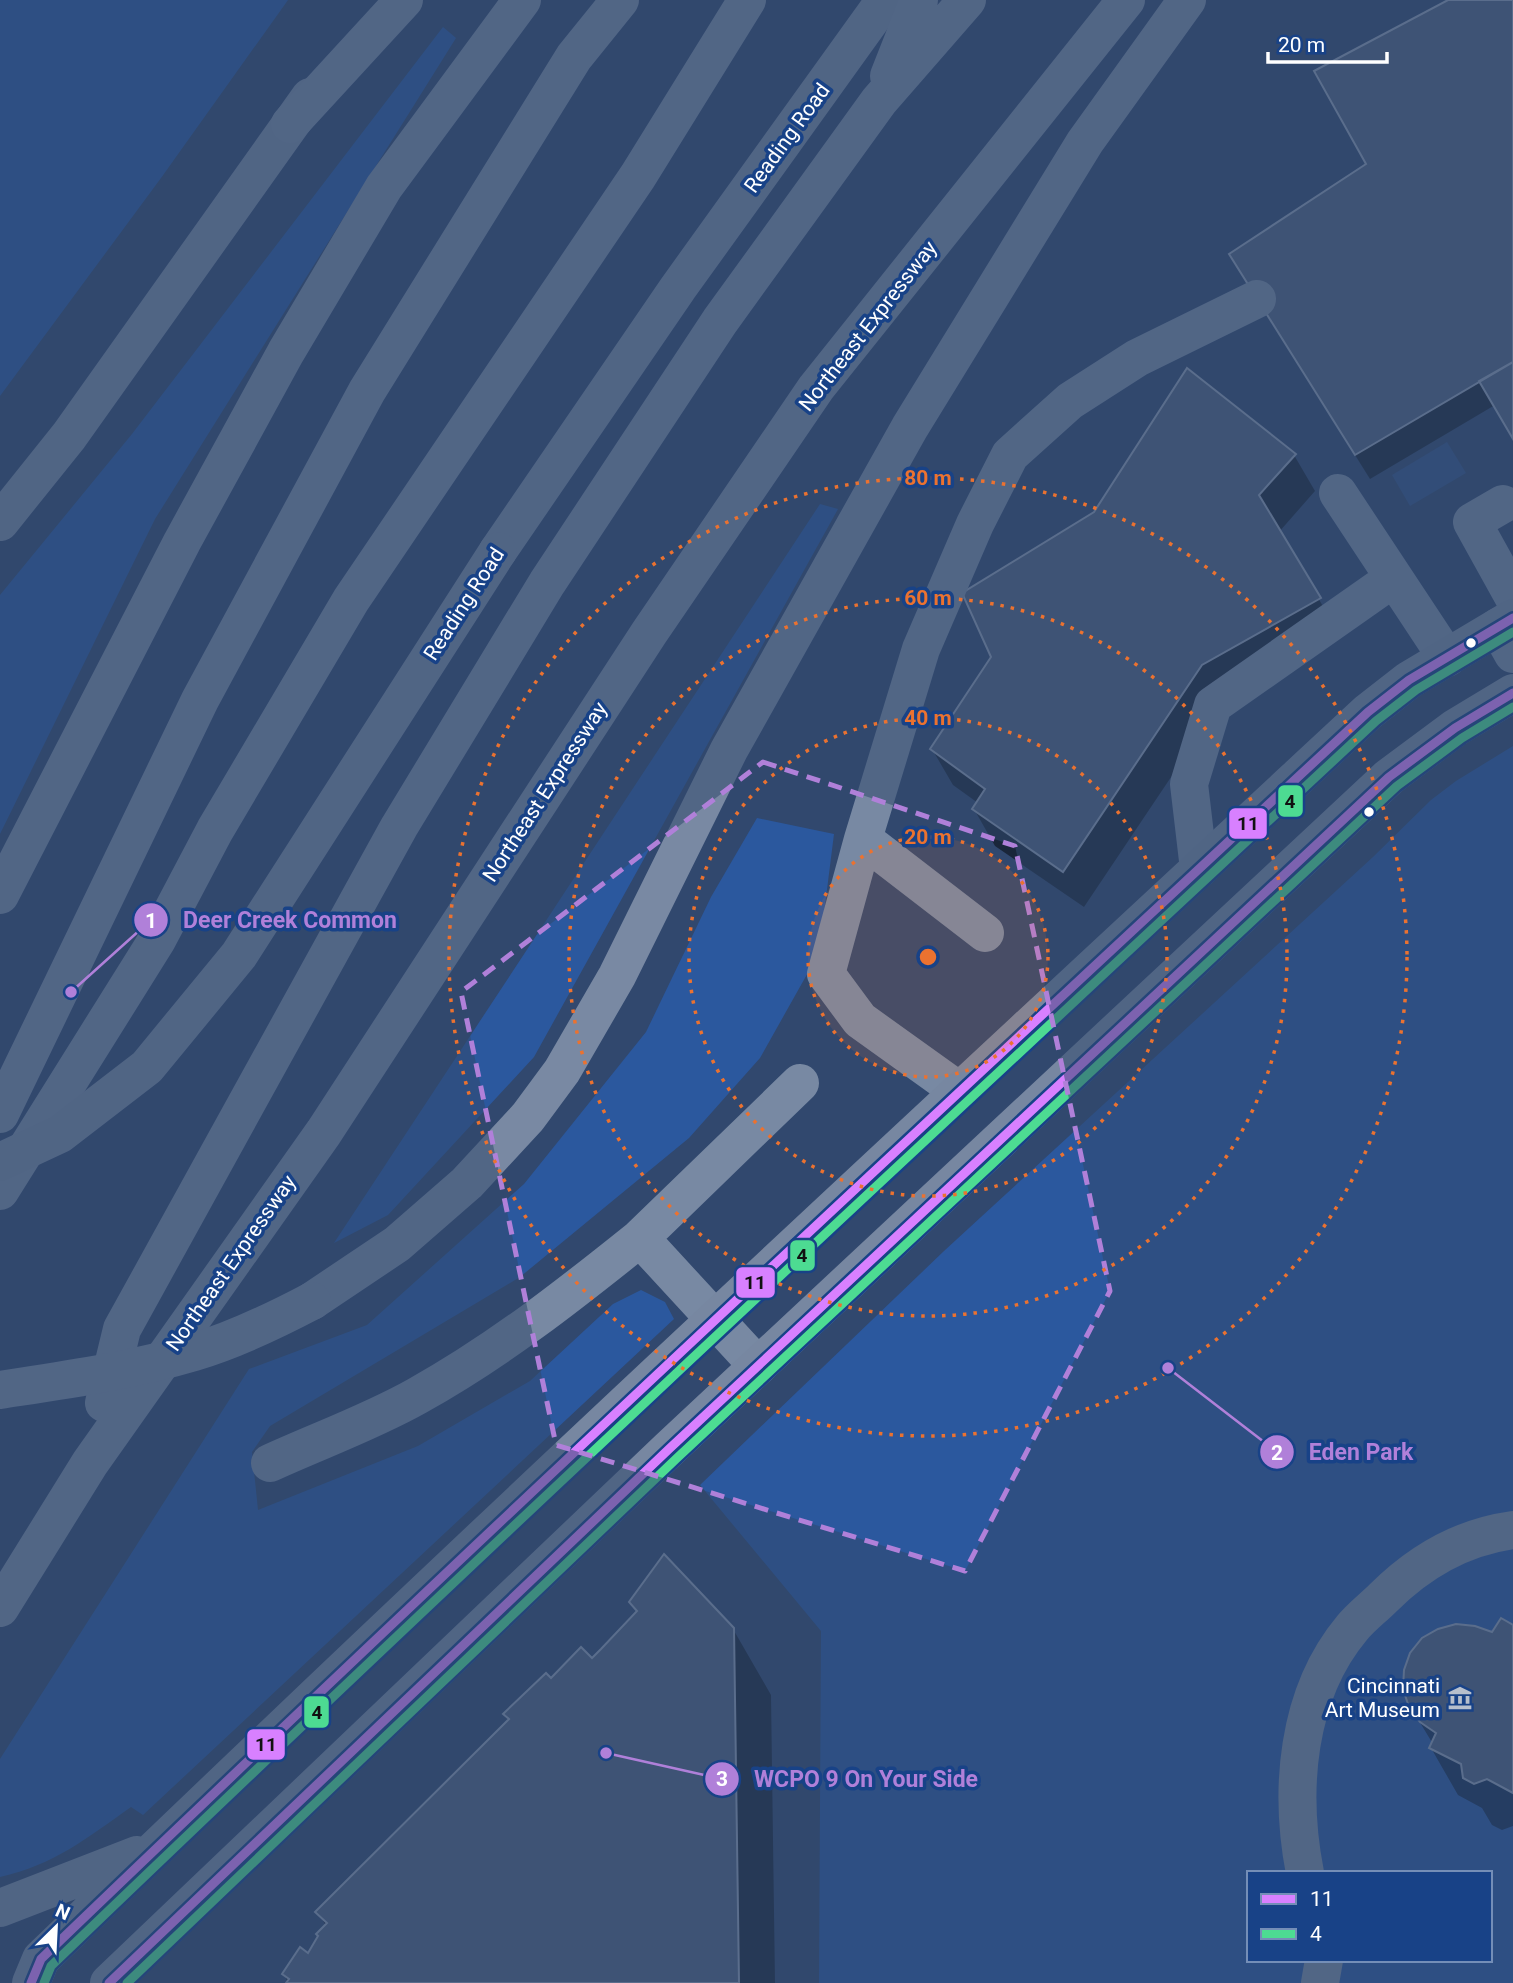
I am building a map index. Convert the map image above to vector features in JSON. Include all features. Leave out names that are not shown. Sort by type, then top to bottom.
[{"type":"highway","points":[[290,124],[404,0]]},
{"type":"highway","points":[[0,895],[176,555],[286,352],[384,187],[522,0]]},
{"type":"highway","points":[[0,1114],[201,700],[367,391],[574,58],[620,0]]},
{"type":"highway","points":[[0,1191],[156,940],[215,830],[351,600],[638,176],[747,0]]},
{"type":"highway","points":[[879,101],[919,0]]},
{"type":"highway","points":[[90,1463],[122,1329],[399,827],[547,583],[720,321],[879,101],[967,0]]},
{"type":"highway","name":"Northeast Expressway","points":[[0,1608],[90,1463],[324,1132],[649,633],[816,388],[1125,0]]},
{"type":"highway","points":[[0,1390],[106,1374],[196,1352],[264,1326],[312,1301],[397,1244],[467,1183],[528,1116],[562,1071],[617,976],[729,750],[910,427],[1085,142],[1187,0]]},
{"type":"main road","points":[[0,522],[69,436],[381,0]]},
{"type":"main road","name":"Reading Road","points":[[0,1162],[60,1134],[147,1067],[239,955],[498,551],[678,288],[886,0]]},
{"type":"main road","points":[[31,1983],[41,1959],[159,1846],[714,1319],[1368,712],[1409,680],[1509,624]]},
{"type":"main road","points":[[109,1983],[758,1366],[1389,777],[1455,728],[1513,693]]},
{"type":"main road","points":[[0,1908],[159,1846]]},
{"type":"lane","points":[[959,1091],[860,1020],[826,974],[863,839],[921,649],[975,524],[1010,455],[1070,401],[1137,358],[1257,299]]},
{"type":"lane","points":[[1338,493],[1447,658]]},
{"type":"lane","points":[[1503,504],[1472,522],[1509,624]]},
{"type":"lane","points":[[1199,869],[1189,784],[1213,705],[1394,578]]},
{"type":"lane","points":[[863,839],[985,933]]},
{"type":"lane","points":[[270,1463],[414,1398],[489,1354],[551,1310],[640,1238],[800,1083]]},
{"type":"lane","points":[[640,1238],[758,1366]]},
{"type":"lane","points":[[1305,1871],[1298,1837],[1297,1810],[1301,1752],[1307,1714],[1325,1670],[1337,1650],[1352,1627],[1401,1580],[1427,1561],[1454,1546],[1513,1530]]},
{"type":"lane","points":[[1320,1983],[1324,1962]]},
{"type":"highlighted area","points":[[763,762],[1015,846],[1110,1291],[965,1571],[556,1445],[461,992]]},
{"type":"shaded area","points":[[0,0],[288,0],[0,396]]},
{"type":"shaded area","points":[[443,27],[456,38],[155,519],[0,834],[0,595],[132,434]]},
{"type":"shaded area","points":[[1447,442],[1466,473],[1410,506],[1392,475]]},
{"type":"shaded area","points":[[820,504],[838,509],[534,1057],[388,1215],[334,1243]]},
{"type":"shaded area","points":[[1513,746],[1513,1983],[819,1983],[821,1631],[700,1485],[944,1251],[1373,857],[1431,800],[1456,781]]},
{"type":"shaded area","points":[[757,818],[834,834],[819,953],[760,1058],[689,1138],[520,1277],[270,1426],[252,1452],[258,1510],[418,1446],[530,1381],[613,1304],[641,1290],[665,1302],[674,1319],[143,1815],[131,1807],[54,1858],[0,1877],[0,1759],[249,1369],[367,1325],[524,1184],[646,1032],[711,897]]},
{"type":"building","points":[[1448,0],[1513,0],[1513,362],[1355,455],[1229,254],[1366,164],[1314,71]]},
{"type":"building","points":[[1513,362],[1513,439],[1479,381]]},
{"type":"building","points":[[1187,368],[1296,454],[1259,495],[1321,598],[1202,665],[1063,872],[972,809],[985,789],[930,749],[991,657],[962,593],[1094,512]]},
{"type":"building","points":[[664,1554],[734,1628],[739,1983],[286,1983],[289,1979],[282,1974],[300,1947],[308,1953],[318,1936],[316,1934],[327,1923],[315,1912],[509,1719],[503,1714],[546,1673],[551,1678],[581,1647],[592,1658],[601,1649],[637,1611],[629,1602]]},
{"type":"building","name":"Cincinnati Art Museum","points":[[1501,1618],[1513,1625],[1513,1793],[1487,1779],[1474,1784],[1463,1778],[1461,1764],[1429,1748],[1436,1733],[1420,1722],[1409,1707],[1403,1689],[1404,1670],[1410,1653],[1422,1638],[1438,1629],[1456,1624],[1475,1626],[1492,1632]]},
{"type":"transit line","name":"11","points":[[31,1983],[41,1959],[206,1801],[702,1332],[1368,712],[1409,680],[1513,618]]},
{"type":"transit line","name":"4","points":[[44,1983],[51,1966],[380,1652],[1376,721],[1416,690],[1513,632]]},
{"type":"transit line","name":"11","points":[[109,1983],[669,1449],[1389,777],[1455,728],[1513,693]]},
{"type":"transit line","name":"4","points":[[127,1983],[677,1458],[1397,786],[1462,738],[1513,707]]},
{"type":"place","name":"Deer Creek Common","points":[[71,992]]},
{"type":"place","name":"Eden Park","points":[[1168,1368]]},
{"type":"place","name":"Cincinnati Art Museum","points":[[1460,1698]]},
{"type":"place","name":"WCPO 9 On Your Side","points":[[606,1753]]}]
